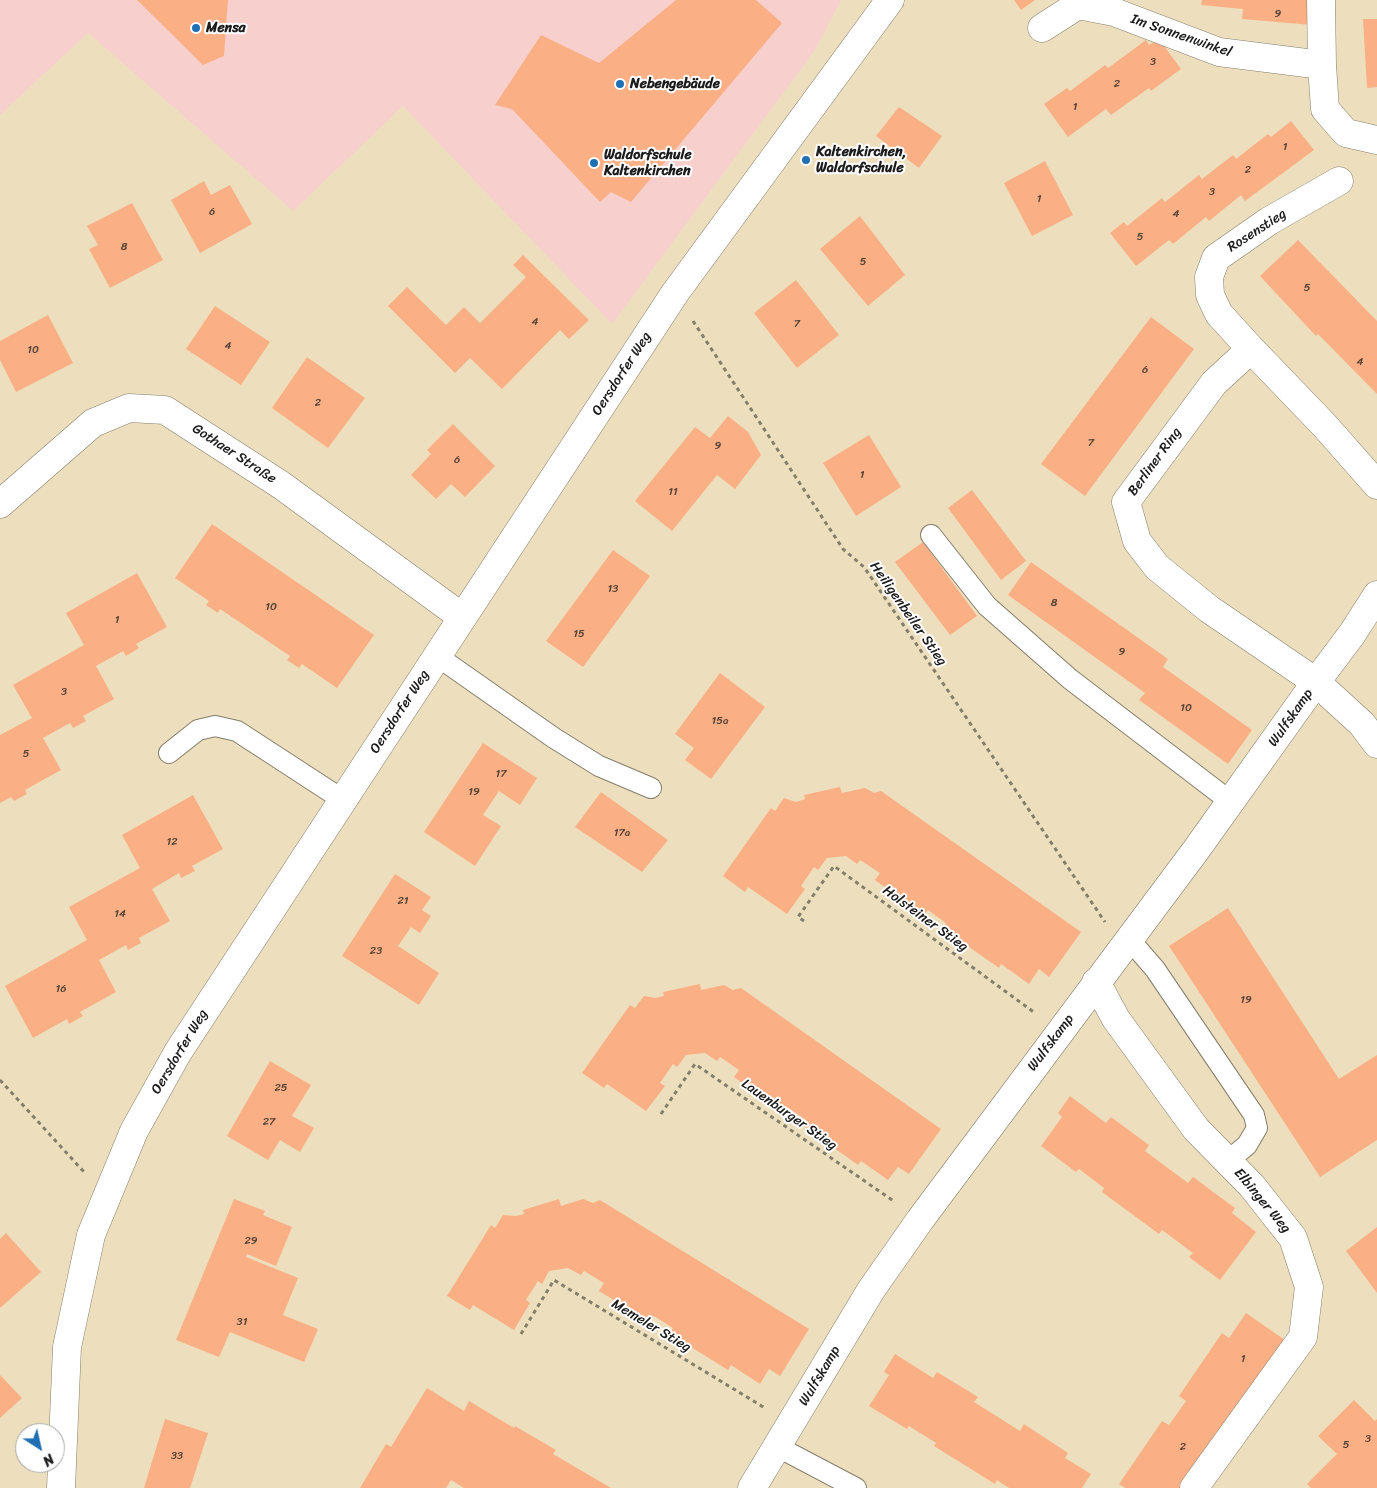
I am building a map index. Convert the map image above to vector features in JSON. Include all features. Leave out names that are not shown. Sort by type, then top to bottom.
[{"type":"street","name":"Oersdorfer Weg","points":[[61,1488],[67,1347],[91,1234],[134,1131],[178,1052],[675,294],[890,0]]},
{"type":"street","points":[[1321,0],[1325,109],[1346,133],[1377,140]]},
{"type":"street","name":"Im Sonnenwinkel","points":[[1042,28],[1078,5],[1114,12],[1219,52],[1322,65]]},
{"type":"street","name":"Rosenstieg","points":[[1251,349],[1219,314],[1210,295],[1209,277],[1216,258],[1269,221],[1339,181]]},
{"type":"street","points":[[1251,349],[1325,426],[1377,485]]},
{"type":"street","name":"Berliner Ring","points":[[1251,349],[1214,383],[1126,502],[1137,541],[1157,567],[1209,609],[1316,682]]},
{"type":"street","name":"Gothaer Straße","points":[[0,504],[92,423],[129,408],[166,410],[281,485],[462,617]]},
{"type":"street","points":[[1316,682],[1352,634],[1377,595]]},
{"type":"street","name":"Wulfskamp","points":[[752,1488],[871,1290],[920,1220],[1231,802],[1316,682],[1362,724],[1377,744]]},
{"type":"street","name":"Elbinger Weg","points":[[1096,982],[1116,1019],[1196,1129],[1252,1186],[1293,1238],[1309,1287],[1303,1337],[1194,1488]]},
{"type":"lane","points":[[931,535],[987,606],[1070,679],[1231,802]]},
{"type":"lane","points":[[437,656],[554,738],[599,766],[651,788]]},
{"type":"lane","points":[[169,753],[198,730],[215,726],[238,731],[343,800]]},
{"type":"lane","points":[[1126,943],[1154,969],[1254,1115],[1257,1128],[1247,1145],[1228,1162]]},
{"type":"lane","points":[[778,1447],[856,1488]]},
{"type":"path","name":"Heiligenbeiler Stieg","points":[[675,294],[843,549],[864,567],[1126,943]]},
{"type":"path","name":"Holsteiner Stieg","points":[[804,921],[798,917],[834,866],[1060,1031]]},
{"type":"path","name":"Lauenburger Stieg","points":[[661,1114],[695,1064],[920,1220]]},
{"type":"path","points":[[0,1080],[107,1197]]},
{"type":"path","name":"Memeler Stieg","points":[[521,1334],[554,1280],[791,1424]]},
{"type":"shaded area","name":"Waldorfschule Kaltenkirchen","points":[[0,0],[841,0],[815,50],[612,324],[403,106],[293,211],[88,33],[0,115]]},
{"type":"building","name":"Mensa","points":[[137,0],[228,0],[224,56],[203,65]]},
{"type":"building","name":"Nebengebäude","points":[[676,0],[756,0],[782,23],[631,202],[611,192],[600,202],[512,109],[495,105],[541,35],[599,63]]},
{"type":"building","points":[[1014,0],[1035,0],[1021,10]]},
{"type":"building","points":[[1202,0],[1314,0],[1312,25],[1242,19],[1243,9],[1201,5]]},
{"type":"building","points":[[1363,19],[1377,19],[1377,87],[1367,88]]},
{"type":"building","points":[[1159,39],[1181,69],[1151,91],[1149,88],[1111,115],[1106,109],[1068,137],[1044,104],[1067,88],[1070,91],[1105,65],[1108,68],[1146,40],[1149,45]]},
{"type":"building","points":[[899,107],[942,136],[919,168],[876,136]]},
{"type":"building","points":[[1291,121],[1314,150],[1245,201],[1241,195],[1209,221],[1206,217],[1173,244],[1169,240],[1136,266],[1110,233],[1124,222],[1127,226],[1162,198],[1165,202],[1199,175],[1202,179],[1233,155],[1236,159],[1268,134],[1271,137]]},
{"type":"building","points":[[1045,161],[1073,215],[1032,236],[1004,183]]},
{"type":"building","points":[[204,181],[211,195],[230,185],[252,224],[200,253],[171,200]]},
{"type":"building","points":[[132,203],[163,260],[110,288],[89,249],[98,245],[87,226]]},
{"type":"building","points":[[860,216],[905,275],[868,306],[820,249]]},
{"type":"building","points":[[1298,240],[1377,321],[1377,394],[1318,334],[1316,336],[1260,276]]},
{"type":"building","points":[[523,255],[589,320],[569,339],[560,330],[502,389],[470,358],[455,373],[388,306],[407,287],[446,325],[464,307],[480,323],[526,277],[513,265]]},
{"type":"building","points":[[796,280],[839,335],[797,368],[754,313]]},
{"type":"building","points":[[215,306],[270,342],[241,385],[186,349]]},
{"type":"building","points":[[48,315],[73,363],[16,392],[0,360],[0,341]]},
{"type":"building","points":[[1151,317],[1194,349],[1085,496],[1041,464]]},
{"type":"building","points":[[307,357],[365,398],[328,448],[272,408]]},
{"type":"building","points":[[728,416],[748,432],[761,455],[735,489],[717,475],[672,531],[635,501],[695,427],[710,438]]},
{"type":"building","points":[[453,424],[495,466],[465,497],[451,484],[436,499],[411,475],[431,454],[427,450]]},
{"type":"building","points":[[869,435],[901,487],[856,516],[823,463]]},
{"type":"building","points":[[972,490],[1026,561],[1001,580],[948,508]]},
{"type":"building","points":[[212,524],[374,635],[337,688],[302,664],[299,668],[287,660],[290,656],[220,609],[218,613],[206,605],[209,601],[175,578]]},
{"type":"building","points":[[923,542],[977,616],[950,635],[895,562]]},
{"type":"building","points":[[613,550],[650,576],[583,667],[546,641]]},
{"type":"building","points":[[1031,562],[1168,659],[1163,667],[1252,730],[1228,764],[1139,700],[1145,693],[1008,595]]},
{"type":"building","points":[[137,573],[167,627],[136,644],[139,648],[126,656],[123,651],[96,666],[114,699],[83,716],[86,721],[73,728],[70,723],[43,738],[61,770],[25,790],[27,794],[14,801],[11,797],[0,803],[0,735],[32,718],[13,685],[84,645],[66,613]]},
{"type":"building","points":[[720,673],[765,707],[711,779],[685,760],[694,748],[675,734]]},
{"type":"building","points":[[483,743],[537,778],[520,805],[499,791],[483,815],[501,826],[475,866],[424,832]]},
{"type":"building","points":[[840,787],[842,793],[865,788],[874,793],[881,791],[1081,932],[1049,977],[1039,969],[1029,984],[1001,964],[999,968],[942,928],[946,923],[928,910],[924,915],[875,880],[880,873],[860,860],[857,864],[846,856],[827,858],[818,870],[814,867],[801,886],[805,889],[787,914],[748,887],[745,892],[723,876],[771,808],[775,811],[784,798],[796,802],[805,799],[804,795]]},
{"type":"building","points":[[601,792],[668,840],[642,872],[575,827]]},
{"type":"building","points":[[193,795],[223,849],[192,866],[195,871],[181,878],[179,873],[152,889],[170,921],[139,938],[141,943],[128,950],[126,945],[99,960],[116,992],[80,1012],[83,1016],[69,1024],[67,1019],[33,1038],[5,986],[87,940],[69,907],[140,868],[122,835]]},
{"type":"building","points":[[395,874],[431,897],[422,910],[431,916],[420,933],[411,927],[398,946],[439,973],[419,1005],[342,956]]},
{"type":"building","points":[[1228,908],[1339,1079],[1377,1055],[1377,1140],[1320,1177],[1169,946]]},
{"type":"building","points":[[700,984],[701,990],[724,985],[733,990],[741,988],[941,1129],[909,1174],[898,1167],[888,1180],[861,1161],[858,1165],[802,1125],[806,1120],[787,1107],[783,1112],[734,1077],[739,1070],[720,1057],[717,1061],[705,1053],[686,1055],[677,1067],[673,1064],[660,1083],[665,1086],[646,1111],[607,1084],[604,1088],[582,1073],[630,1005],[635,1008],[644,996],[656,998],[664,996],[663,992]]},
{"type":"building","points":[[270,1061],[311,1085],[292,1116],[314,1128],[300,1152],[280,1140],[268,1160],[227,1136]]},
{"type":"building","points":[[1070,1096],[1106,1123],[1111,1117],[1149,1145],[1145,1151],[1188,1183],[1193,1177],[1235,1208],[1232,1213],[1256,1232],[1220,1280],[1189,1257],[1193,1253],[1162,1230],[1159,1234],[1102,1192],[1104,1188],[1079,1169],[1076,1172],[1041,1146],[1062,1117],[1058,1113]]},
{"type":"building","points":[[234,1199],[265,1211],[263,1215],[292,1227],[276,1266],[247,1254],[246,1257],[298,1278],[283,1315],[318,1329],[304,1362],[230,1332],[219,1357],[176,1340]]},
{"type":"building","points":[[559,1199],[561,1206],[583,1199],[593,1203],[600,1200],[809,1329],[780,1376],[769,1369],[760,1384],[731,1365],[728,1370],[670,1334],[673,1328],[654,1316],[650,1322],[599,1291],[604,1283],[584,1271],[581,1275],[568,1268],[549,1271],[542,1284],[538,1281],[526,1300],[530,1303],[514,1330],[473,1305],[470,1310],[447,1296],[491,1225],[495,1228],[503,1215],[516,1216],[524,1214],[523,1210]]},
{"type":"building","points":[[1377,1227],[1377,1293],[1346,1251]]},
{"type":"building","points":[[6,1233],[41,1272],[0,1308],[0,1239]]},
{"type":"building","points":[[1246,1313],[1292,1345],[1183,1488],[1125,1488],[1119,1484],[1162,1421],[1169,1425],[1186,1401],[1179,1396],[1222,1333],[1229,1338]]},
{"type":"building","points":[[895,1354],[933,1378],[937,1372],[978,1397],[974,1402],[1020,1431],[1024,1424],[1068,1453],[1065,1458],[1091,1474],[1082,1488],[1009,1488],[997,1480],[995,1484],[934,1446],[936,1443],[909,1426],[907,1429],[869,1406],[889,1375],[884,1372]]},
{"type":"building","points":[[0,1375],[22,1398],[0,1418]]},
{"type":"building","points":[[427,1388],[464,1411],[469,1401],[514,1428],[515,1426],[556,1450],[553,1454],[611,1488],[464,1488],[451,1480],[446,1488],[360,1488],[386,1444],[391,1447]]},
{"type":"building","points":[[1354,1400],[1375,1421],[1377,1419],[1377,1488],[1311,1488],[1307,1484],[1337,1454],[1318,1436]]},
{"type":"building","points":[[165,1419],[208,1433],[190,1488],[144,1488]]},
{"type":"place","name":"Mensa","points":[[196,28]]},
{"type":"place","name":"Nebengebäude","points":[[620,84]]},
{"type":"place","name":"Kaltenkirchen, Waldorfschule","points":[[806,160]]},
{"type":"place","name":"Waldorfschule Kaltenkirchen","points":[[594,163]]}]
